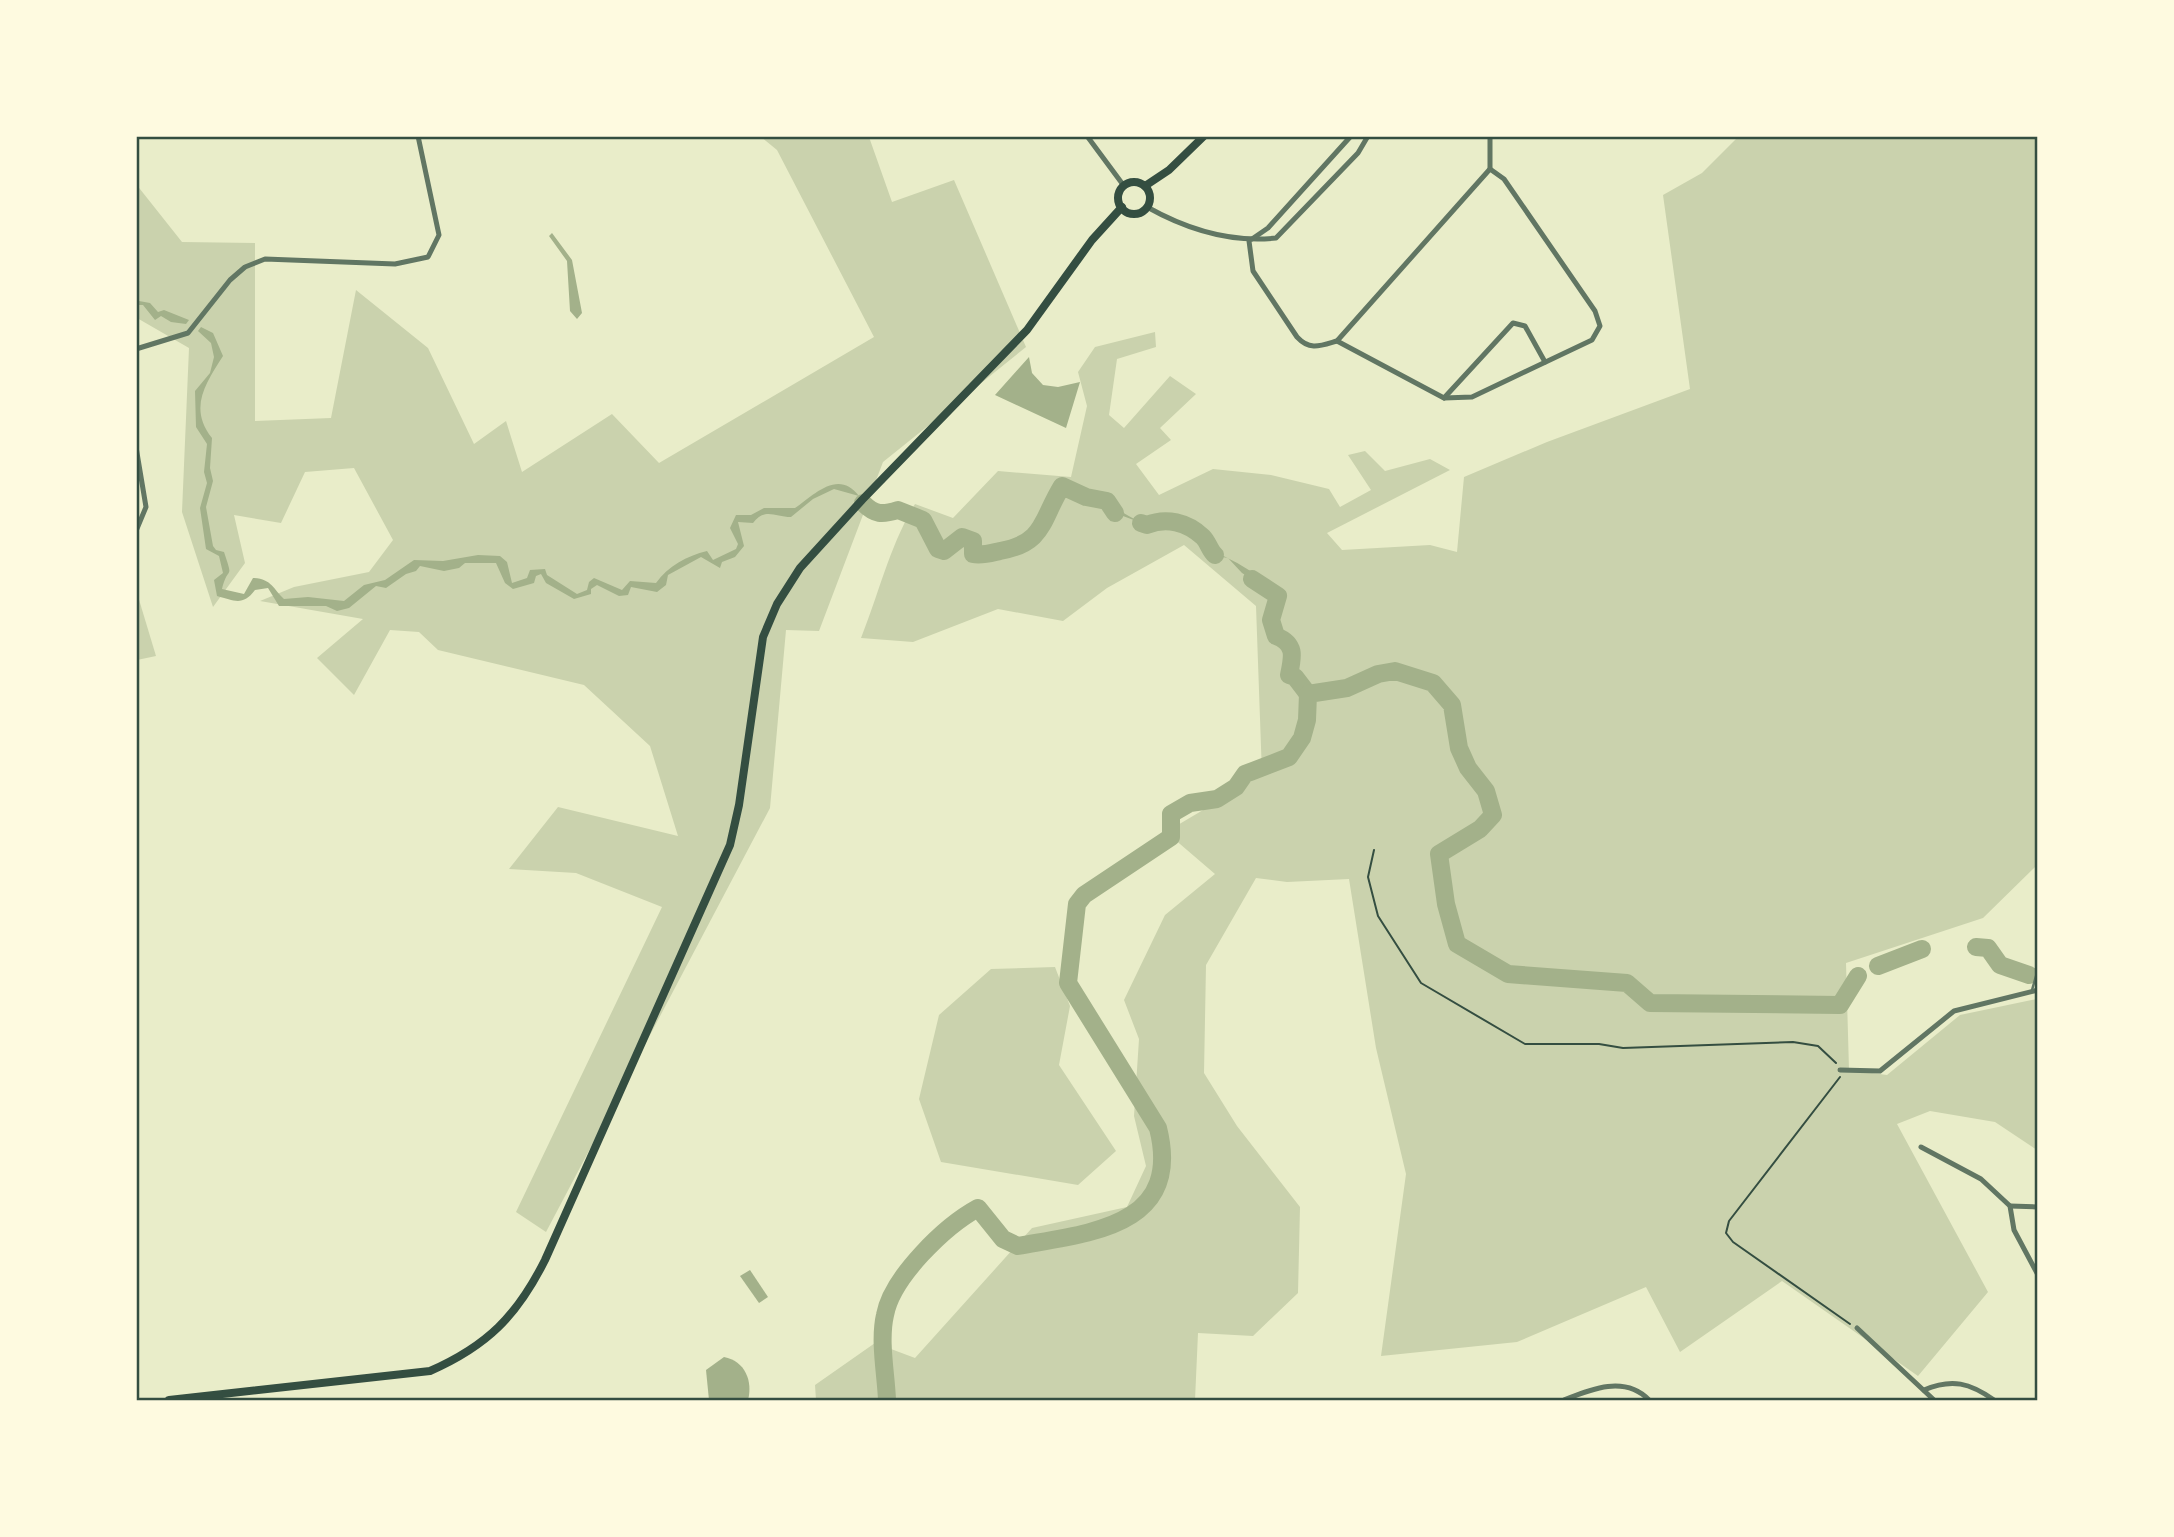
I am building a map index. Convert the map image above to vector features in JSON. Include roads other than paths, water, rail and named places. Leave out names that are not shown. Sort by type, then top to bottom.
[{"type":"main road","points":[[1145,186],[1169,170],[1204,136]]},
{"type":"main road","points":[[1135,182],[1145,186],[1150,196],[1147,207],[1135,214],[1122,207],[1119,196],[1124,186],[1135,182]]},
{"type":"main road","points":[[169,1401],[358,1382],[430,1371],[456,1359],[498,1331],[528,1293],[545,1260],[730,845],[739,804],[763,637],[777,604],[800,568],[1027,330],[1092,240],[1122,207]]},
{"type":"street","points":[[136,349],[188,332],[230,280],[246,267],[265,259],[395,264],[428,257],[439,235],[418,136]]},
{"type":"street","points":[[1087,136],[1124,186]]},
{"type":"street","points":[[1249,241],[1268,228],[1351,136]]},
{"type":"street","points":[[1147,207],[1203,232],[1249,241],[1276,238],[1358,153],[1367,136]]},
{"type":"street","points":[[1249,241],[1254,271],[1297,337],[1304,344],[1315,348],[1337,341],[1490,169],[1490,136]]},
{"type":"street","points":[[1337,341],[1444,398],[1472,397],[1592,340],[1600,326],[1595,311],[1504,178],[1490,169]]},
{"type":"street","points":[[1444,398],[1513,323],[1525,326],[1545,362]]},
{"type":"street","points":[[136,447],[146,507],[136,531]]},
{"type":"street","points":[[1840,1070],[1880,1071],[1954,1011],[2035,990]]},
{"type":"street","points":[[1921,1147],[1981,1180],[2010,1206],[2014,1230],[2038,1275]]},
{"type":"street","points":[[2010,1206],[2038,1207]]},
{"type":"street","points":[[1857,1328],[1934,1401]]},
{"type":"street","points":[[1924,1390],[1941,1383],[1959,1382],[1975,1387],[1994,1401]]},
{"type":"street","points":[[1564,1401],[1593,1388],[1609,1386],[1642,1394],[1649,1401]]},
{"type":"lane","points":[[2035,990],[2038,969]]},
{"type":"waterway","points":[[863,503],[875,512],[898,510],[923,520],[938,549],[944,551],[962,537],[973,541],[973,554],[976,555],[1015,547],[1034,536],[1062,486],[1086,497],[1107,501],[1115,513]]},
{"type":"waterway","points":[[1141,523],[1147,525],[1169,521],[1183,525],[1203,537],[1215,555]]},
{"type":"waterway","points":[[1252,579],[1278,596],[1271,620],[1276,636],[1287,643],[1292,651],[1289,675],[1295,677],[1308,694]]},
{"type":"waterway","points":[[887,1400],[883,1336],[890,1300],[909,1269],[951,1227],[978,1208],[1003,1239],[1018,1246],[1073,1236],[1124,1219],[1143,1205],[1157,1186],[1162,1161],[1158,1128],[1068,983],[1077,904],[1084,895],[1171,837],[1171,814],[1190,803],[1217,799],[1236,787],[1245,774],[1289,757],[1302,738],[1307,720],[1308,694],[1347,688],[1378,674],[1395,671],[1433,683],[1452,705],[1459,748],[1468,768],[1486,791],[1493,815],[1480,829],[1439,854],[1446,904],[1457,944],[1508,974],[1627,983],[1650,1003],[1840,1005],[1858,976]]},
{"type":"waterway","points":[[1976,947],[1988,948],[2000,965],[2029,975]]},
{"type":"waterway","points":[[1878,966],[1922,949]]}]
